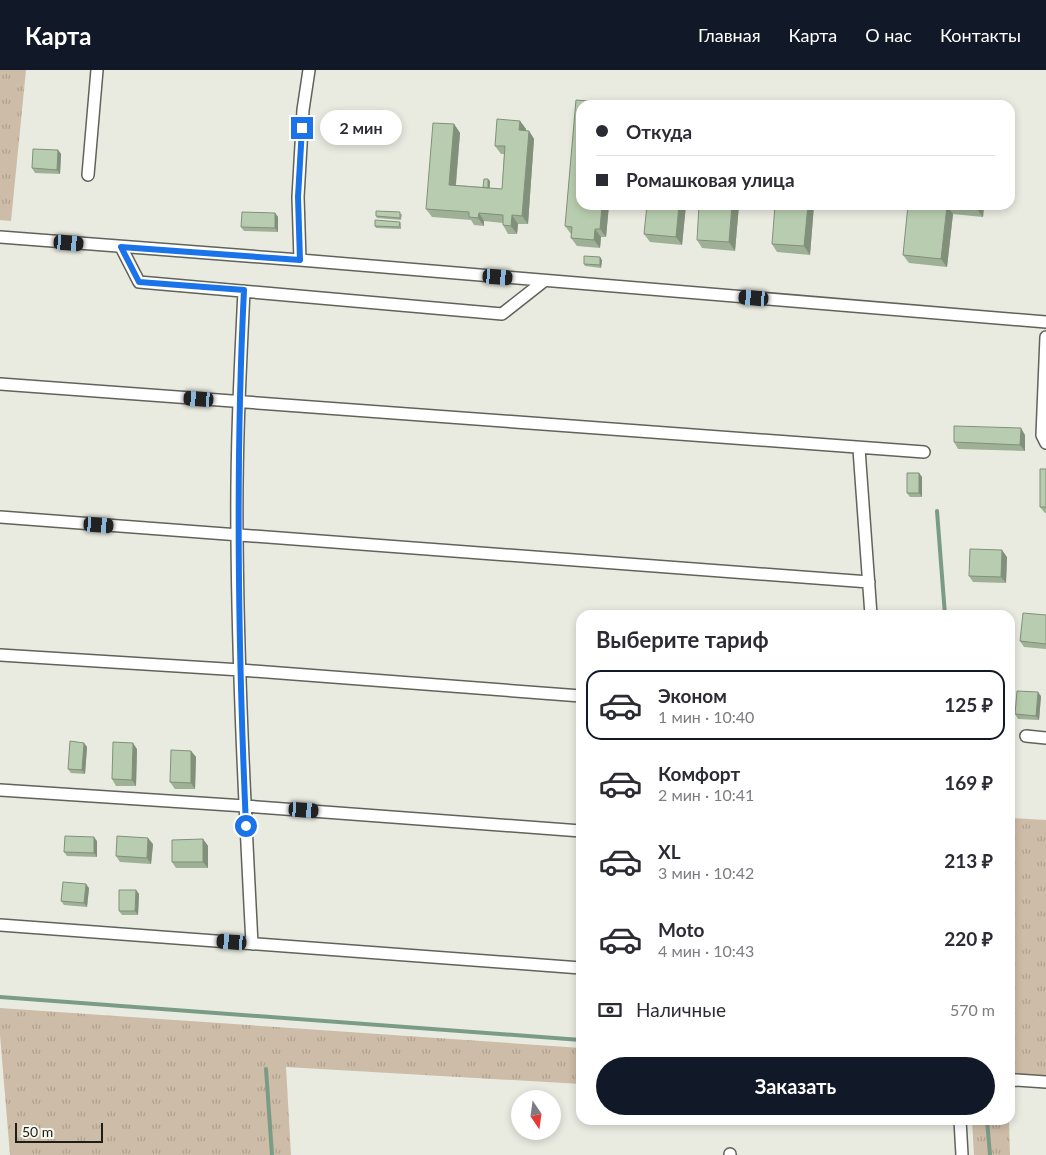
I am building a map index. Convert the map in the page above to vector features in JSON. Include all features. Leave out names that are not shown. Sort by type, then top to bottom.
[{"type":"street","points":[[88,175],[97,70]]},
{"type":"street","points":[[300,260],[298,197],[304,110],[309,70]]},
{"type":"street","points":[[0,238],[300,260],[1046,322]]},
{"type":"street","points":[[121,247],[139,282],[502,314],[544,280]]},
{"type":"street","points":[[244,290],[239,402],[237,535],[240,670],[252,944]]},
{"type":"street","points":[[1046,337],[1042,435],[1046,443]]},
{"type":"street","points":[[0,384],[924,452]]},
{"type":"street","points":[[858,448],[871,610]]},
{"type":"street","points":[[0,517],[869,582]]},
{"type":"street","points":[[0,655],[240,670],[576,696]]},
{"type":"street","points":[[1026,736],[1046,738]]},
{"type":"street","points":[[0,790],[245,806],[576,832]]},
{"type":"street","points":[[0,925],[576,968]]},
{"type":"street","points":[[1015,1080],[1046,1082]]},
{"type":"street","points":[[960,1125],[962,1155]]},
{"type":"green space","points":[[0,70],[26,70],[11,221],[0,220]]},
{"type":"green space","points":[[1015,818],[1046,820],[1046,1077],[1015,1075]]},
{"type":"green space","points":[[0,1008],[576,1048],[576,1084],[286,1067],[291,1155],[10,1155],[0,1035]]},
{"type":"green space","points":[[972,1125],[1009,1125],[1010,1155],[974,1155]]},
{"type":"building","points":[[576,100],[576,210],[602,210],[600,229],[595,229],[594,240],[571,238],[572,227],[565,226]]},
{"type":"building","points":[[497,119],[520,121],[519,130],[529,131],[522,216],[512,215],[511,226],[503,225],[503,215],[479,213],[478,218],[469,217],[469,212],[426,209],[433,123],[454,124],[449,185],[502,189],[505,146],[495,146]]},
{"type":"building","points":[[33,149],[58,150],[57,170],[32,168]]},
{"type":"building","points":[[484,179],[488,179],[488,188],[483,187]]},
{"type":"building","points":[[646,210],[679,210],[676,237],[644,234]]},
{"type":"building","points":[[699,210],[732,210],[729,242],[697,240]]},
{"type":"building","points":[[775,210],[808,210],[804,246],[772,244]]},
{"type":"building","points":[[908,210],[947,210],[941,259],[903,255]]},
{"type":"building","points":[[376,211],[400,212],[400,218],[376,216]]},
{"type":"building","points":[[242,212],[275,213],[275,228],[241,227]]},
{"type":"building","points":[[375,220],[400,222],[399,227],[375,226]]},
{"type":"building","points":[[584,256],[600,257],[600,265],[584,264]]},
{"type":"building","points":[[954,426],[1021,428],[1020,445],[954,442]]},
{"type":"building","points":[[1040,469],[1046,469],[1046,507],[1040,507]]},
{"type":"building","points":[[907,473],[919,473],[919,493],[907,493]]},
{"type":"building","points":[[970,549],[1002,550],[1001,577],[969,576]]},
{"type":"building","points":[[1023,613],[1046,615],[1046,644],[1020,641]]},
{"type":"building","points":[[1017,691],[1038,692],[1036,716],[1015,714]]},
{"type":"building","points":[[70,741],[84,743],[82,770],[68,769]]},
{"type":"building","points":[[113,742],[133,743],[132,780],[112,779]]},
{"type":"building","points":[[171,750],[191,751],[191,783],[170,782]]},
{"type":"building","points":[[65,836],[94,837],[94,853],[64,852]]},
{"type":"building","points":[[117,836],[148,838],[147,858],[116,856]]},
{"type":"building","points":[[203,839],[203,862],[172,862],[172,840]]},
{"type":"building","points":[[63,882],[86,884],[84,903],[61,901]]},
{"type":"building","points":[[119,890],[136,890],[135,911],[119,911]]},
{"type":"waterway","points":[[937,511],[945,610]]},
{"type":"waterway","points":[[0,997],[576,1040]]},
{"type":"waterway","points":[[266,1069],[272,1155]]},
{"type":"waterway","points":[[987,1125],[990,1155]]},
{"type":"route","points":[[246,826],[237,535],[239,402],[244,290],[139,282],[121,247],[300,260],[298,197],[302,128]]}]
